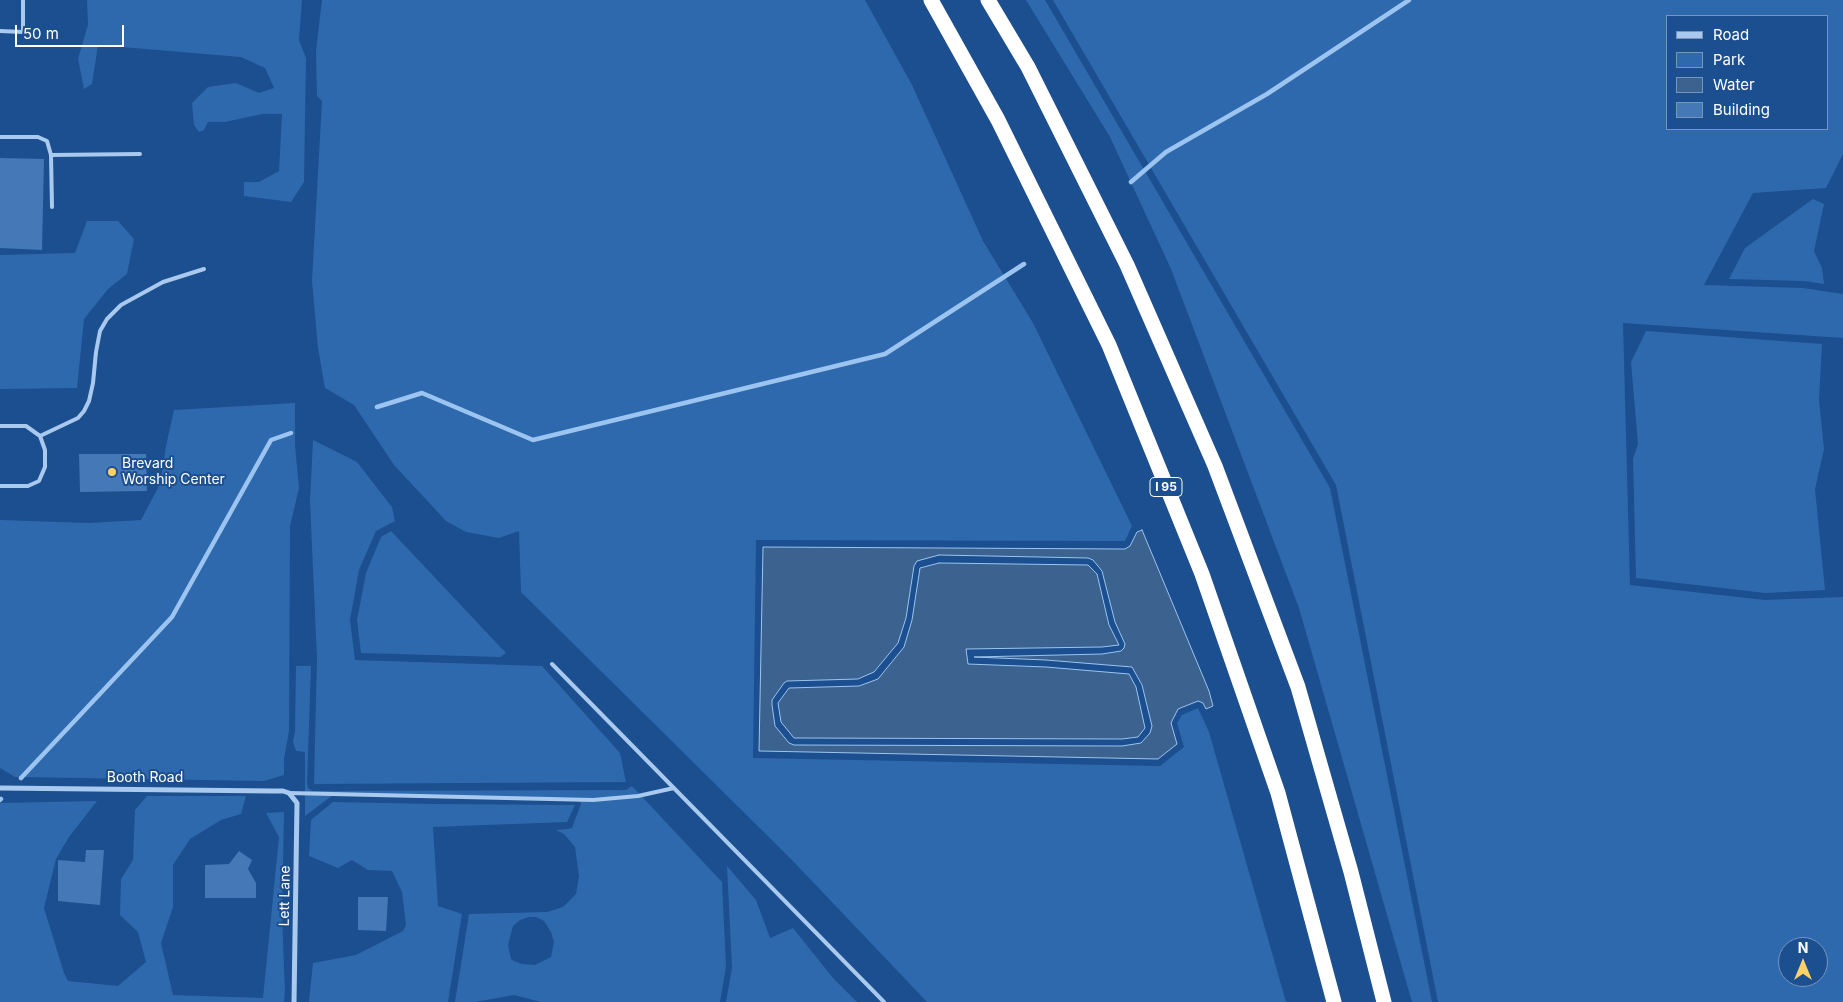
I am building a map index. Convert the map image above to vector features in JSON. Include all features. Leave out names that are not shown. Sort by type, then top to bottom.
[{"type":"highway","name":"I 95","points":[[931,0],[998,120],[1109,346],[1198,565],[1278,793],[1334,1002]]},
{"type":"highway","points":[[988,0],[1028,67],[1127,265],[1215,466],[1298,687],[1351,872],[1384,1002]]},
{"type":"street","name":"Booth Road","points":[[0,788],[283,791],[289,793]]},
{"type":"street","name":"Lett Lane","points":[[289,793],[297,803],[294,1002]]},
{"type":"lane","points":[[0,31],[23,32],[23,0]]},
{"type":"lane","points":[[0,138],[42,138],[47,141],[52,155],[52,208]]},
{"type":"lane","points":[[52,155],[140,154]]},
{"type":"lane","points":[[40,436],[78,418],[84,411],[89,401],[93,383],[100,331],[107,319],[121,305],[163,282],[204,270]]},
{"type":"lane","points":[[0,426],[26,426],[40,436],[46,450],[46,467],[39,481],[28,486],[0,486]]},
{"type":"lane","points":[[552,664],[884,1002]]},
{"type":"lane","points":[[289,793],[593,800],[638,796],[674,788]]},
{"type":"green space","points":[[87,0],[302,0],[299,40],[306,58],[304,182],[291,202],[244,196],[244,182],[259,182],[279,171],[282,114],[262,114],[225,122],[208,122],[204,130],[199,132],[194,125],[192,103],[208,87],[236,83],[259,93],[274,88],[265,68],[241,57],[98,45],[92,84],[84,89],[78,59],[88,25]]},
{"type":"green space","points":[[322,0],[865,0],[912,85],[983,241],[1033,323],[1132,526],[1125,541],[756,540],[753,758],[1160,766],[1184,747],[1177,723],[1182,715],[1198,708],[1209,732],[1286,1002],[927,1002],[791,859],[521,592],[519,531],[499,538],[466,532],[446,521],[394,465],[354,405],[325,388],[318,348],[312,281],[322,101],[317,96],[316,50]]},
{"type":"green space","points":[[1026,0],[1045,0],[1330,488],[1432,1002],[1412,1002],[1299,608],[1171,269],[1110,137]]},
{"type":"green space","points":[[1053,0],[1843,0],[1843,154],[1826,188],[1753,193],[1704,285],[1803,288],[1843,294],[1843,338],[1623,323],[1630,585],[1765,600],[1843,597],[1843,1002],[1438,1002],[1336,485]]},
{"type":"green space","points":[[1813,199],[1824,204],[1814,251],[1822,268],[1824,284],[1804,281],[1729,279],[1745,248]]},
{"type":"green space","points":[[87,221],[118,221],[134,239],[127,274],[108,289],[84,319],[77,388],[0,389],[0,255],[75,253]]},
{"type":"green space","points":[[1646,331],[1822,344],[1819,400],[1824,449],[1815,489],[1825,590],[1765,593],[1636,578],[1633,459],[1638,444],[1631,362]]},
{"type":"green space","points":[[295,403],[295,445],[299,488],[290,526],[289,731],[284,759],[284,775],[264,781],[15,777],[0,768],[0,520],[89,523],[141,520],[160,484],[174,410]]},
{"type":"green space","points":[[313,440],[357,462],[392,507],[395,521],[376,531],[359,570],[350,620],[355,660],[542,666],[620,753],[626,782],[314,784],[317,659],[310,501]]},
{"type":"green space","points":[[391,531],[506,653],[500,657],[361,653],[357,620],[366,573],[381,537]]},
{"type":"green space","points":[[296,666],[311,666],[307,783],[308,788],[312,791],[626,790],[632,786],[722,882],[726,967],[720,1002],[541,1002],[514,995],[475,1002],[455,1002],[469,914],[547,912],[563,907],[576,894],[579,876],[575,847],[564,834],[556,830],[572,828],[581,804],[579,800],[333,795],[305,816],[305,752],[296,751],[293,742],[295,731]],"holes":[[[536,917],[544,921],[551,932],[554,942],[551,957],[535,965],[514,961],[511,959],[508,945],[513,926],[520,920]]]},
{"type":"green space","points":[[147,796],[246,796],[241,814],[221,820],[190,839],[173,865],[173,907],[161,943],[173,995],[263,998],[279,837],[266,813],[284,812],[282,917],[284,1002],[0,1002],[0,803],[97,801],[69,837],[56,859],[44,908],[68,981],[118,986],[146,962],[138,932],[120,915],[121,879],[133,860],[135,810]]},
{"type":"green space","points":[[333,802],[575,805],[567,822],[433,827],[438,906],[462,914],[448,1002],[309,1002],[313,963],[356,955],[403,931],[406,925],[402,892],[392,871],[368,870],[352,860],[338,868],[309,856],[311,820]]},
{"type":"green space","points":[[727,866],[756,900],[770,938],[793,928],[833,978],[857,1002],[726,1002],[732,968]]},
{"type":"water","points":[[1142,530],[1209,691],[1213,706],[1206,709],[1203,703],[1198,701],[1178,709],[1171,723],[1177,744],[1158,759],[759,751],[763,547],[1125,549],[1130,546],[1137,532]],"holes":[[[939,555],[1088,558],[1093,560],[1102,571],[1115,622],[1125,644],[1121,651],[1102,654],[974,657],[1046,660],[1132,667],[1142,685],[1152,726],[1150,733],[1141,743],[1122,746],[794,745],[789,743],[775,726],[772,700],[787,681],[858,679],[874,672],[898,643],[906,618],[914,566],[917,561]]]},
{"type":"water","points":[[939,563],[1088,565],[1097,574],[1109,625],[1119,645],[1102,647],[966,649],[968,664],[1046,667],[1129,674],[1136,687],[1145,728],[1138,737],[1122,739],[794,738],[781,722],[778,703],[789,688],[859,686],[878,679],[904,647],[912,620],[920,568]]},
{"type":"building","points":[[0,158],[44,159],[42,250],[0,248]]},
{"type":"building","points":[[79,454],[146,454],[147,491],[80,492]]},
{"type":"building","points":[[86,850],[104,850],[100,905],[58,901],[58,860],[85,862]]},
{"type":"building","points":[[239,851],[252,860],[248,869],[256,883],[256,898],[205,898],[205,865],[229,864]]},
{"type":"building","points":[[358,897],[388,897],[386,931],[358,930]]},
{"type":"waterway","points":[[1131,182],[1166,152],[1267,94],[1409,0]]},
{"type":"waterway","points":[[377,407],[422,393],[533,440],[885,354],[1024,264]]},
{"type":"waterway","points":[[21,778],[172,617],[271,440],[291,433]]},
{"type":"place","name":"Brevard Worship Center","points":[[112,472]]}]
